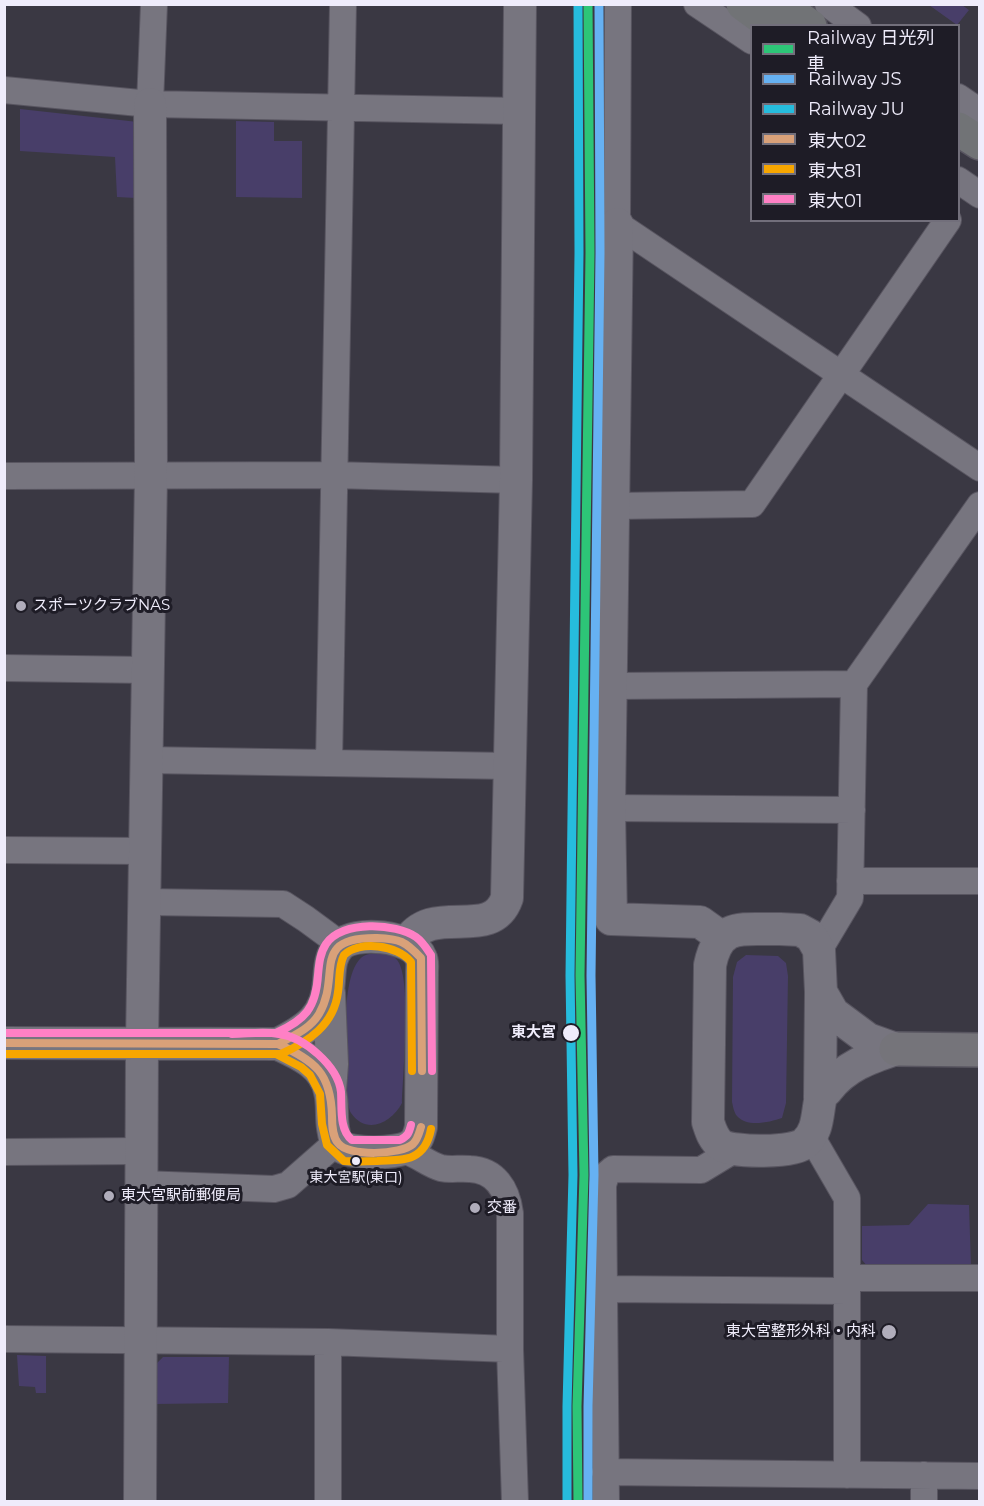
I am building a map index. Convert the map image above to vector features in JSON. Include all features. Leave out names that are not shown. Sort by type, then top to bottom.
[{"type":"main road","points":[[743,4],[771,24]]},
{"type":"main road","points":[[779,4],[807,24]]},
{"type":"main road","points":[[960,130],[980,143]]},
{"type":"main road","points":[[960,158],[969,187]]},
{"type":"main road","points":[[896,1049],[980,1050]]},
{"type":"street","points":[[140,1502],[142,1043],[151,476],[150,104],[154,4]]},
{"type":"street","points":[[329,763],[343,4]]},
{"type":"street","points":[[407,944],[412,936],[431,924],[442,921],[487,920],[503,908],[507,898],[516,480],[520,4]]},
{"type":"street","points":[[618,4],[609,807],[610,919],[700,922],[721,937]]},
{"type":"street","points":[[697,4],[750,40]]},
{"type":"street","points":[[828,4],[855,24]]},
{"type":"street","points":[[4,90],[150,104],[519,111]]},
{"type":"street","points":[[960,98],[979,112]]},
{"type":"street","points":[[614,506],[752,504],[947,222]]},
{"type":"street","points":[[617,224],[980,468]]},
{"type":"street","points":[[4,476],[333,475],[516,480]]},
{"type":"street","points":[[819,950],[850,898],[854,684],[980,505]]},
{"type":"street","points":[[4,668],[147,670]]},
{"type":"street","points":[[611,686],[854,684]]},
{"type":"street","points":[[146,760],[509,766]]},
{"type":"street","points":[[609,807],[852,810]]},
{"type":"street","points":[[4,850],[145,851]]},
{"type":"street","points":[[850,881],[980,881]]},
{"type":"street","points":[[145,902],[282,904],[340,944]]},
{"type":"street","points":[[736,930],[800,930],[811,936],[819,950],[820,1098],[817,1125],[804,1144],[791,1150],[734,1150],[721,1145],[712,1136],[708,1122],[710,965],[713,951],[721,937],[736,930]]},
{"type":"street","points":[[278,1044],[309,1027],[318,1016],[326,1001],[332,956],[340,944],[372,938],[397,939],[407,944],[421,958],[421,1127],[419,1137],[412,1146],[402,1150]]},
{"type":"street","points":[[329,984],[332,1052],[330,1091],[332,1122],[337,1142],[348,1151],[402,1150],[415,1153],[443,1168],[467,1168],[485,1172],[498,1181],[508,1198],[515,1502]]},
{"type":"street","points":[[821,992],[833,1013],[848,1026],[868,1039],[896,1049]]},
{"type":"street","points":[[4,1042],[278,1044],[307,1058],[318,1068],[330,1091]]},
{"type":"street","points":[[820,1098],[837,1077],[855,1064],[896,1049]]},
{"type":"street","points":[[811,1136],[847,1198],[847,1475]]},
{"type":"street","points":[[142,1184],[274,1189],[288,1185],[337,1142]]},
{"type":"street","points":[[606,1502],[603,1185],[606,1175],[612,1169],[701,1170],[734,1150]]},
{"type":"street","points":[[4,1152],[142,1151]]},
{"type":"street","points":[[604,1289],[847,1284],[980,1278]]},
{"type":"street","points":[[4,1339],[328,1342],[510,1349]]},
{"type":"street","points":[[328,1342],[328,1502]]},
{"type":"street","points":[[605,1472],[980,1476]]},
{"type":"street","points":[[924,1476],[924,1502]]},
{"type":"shaded area","points":[[929,5],[962,5],[969,10],[956,24]]},
{"type":"shaded area","points":[[20,109],[138,122],[136,198],[117,197],[115,157],[20,151]]},
{"type":"shaded area","points":[[236,121],[274,122],[274,141],[302,141],[302,198],[236,197]]},
{"type":"shaded area","points":[[380,952],[395,958],[403,974],[405,1052],[402,1103],[386,1121],[372,1125],[357,1120],[349,1108],[346,1023],[347,1002],[354,967],[362,957]]},
{"type":"shaded area","points":[[746,955],[778,956],[786,963],[788,976],[786,1103],[782,1118],[759,1123],[741,1120],[735,1113],[732,1102],[733,977],[737,962]]},
{"type":"shaded area","points":[[928,1204],[969,1205],[971,1267],[868,1267],[862,1260],[862,1226],[909,1225]]},
{"type":"shaded area","points":[[17,1355],[46,1356],[46,1393],[36,1393],[35,1387],[19,1386]]},
{"type":"shaded area","points":[[163,1357],[229,1357],[228,1403],[155,1404],[156,1364]]},
{"type":"rail line","name":"JU","points":[[567,1502],[573,1175],[570,975],[579,253],[578,4]]},
{"type":"rail line","name":"日光列車","points":[[578,1502],[577,1406],[584,1175],[580,975],[590,253],[588,4]]},
{"type":"rail line","name":"JS","points":[[588,1502],[594,1175],[591,975],[600,253],[599,4]]},
{"type":"transit line","name":"東大01","points":[[4,1033],[276,1033],[295,1023],[307,1011],[315,996],[321,955],[326,944],[334,936],[356,928],[383,927],[407,932],[416,937],[431,955],[432,1071]]},
{"type":"transit line","name":"東大02","points":[[278,1044],[306,1028],[319,1014],[328,986],[331,961],[335,951],[342,944],[356,939],[391,939],[406,944],[421,958],[422,1071]]},
{"type":"transit line","name":"東大81","points":[[4,1054],[281,1054],[310,1038],[331,1014],[336,1004],[344,955],[359,947],[378,946],[397,952],[411,962],[412,1071]]},
{"type":"transit line","name":"東大01","points":[[232,1034],[267,1033],[289,1036],[318,1054],[334,1072],[338,1082],[343,1124],[352,1140],[400,1140],[408,1134],[411,1125]]},
{"type":"transit line","name":"東大02","points":[[4,1043],[278,1044],[302,1056],[318,1070],[324,1079],[331,1101],[333,1133],[338,1143],[344,1148],[375,1153],[407,1148],[413,1144],[421,1127]]},
{"type":"transit line","name":"東大81","points":[[232,1054],[276,1054],[301,1067],[310,1075],[320,1094],[322,1124],[327,1145],[344,1161],[396,1160],[412,1157],[424,1147],[431,1129]]},
{"type":"place","name":"スポーツクラブNAS","points":[[21,606]]},
{"type":"place","name":"東大宮","points":[[571,1033]]},
{"type":"place","name":"東大宮駅(東口)","points":[[356,1161]]},
{"type":"place","name":"東大宮駅前郵便局","points":[[109,1196]]},
{"type":"place","name":"交番","points":[[475,1208]]},
{"type":"place","name":"東大宮整形外科・内科","points":[[889,1332]]}]
